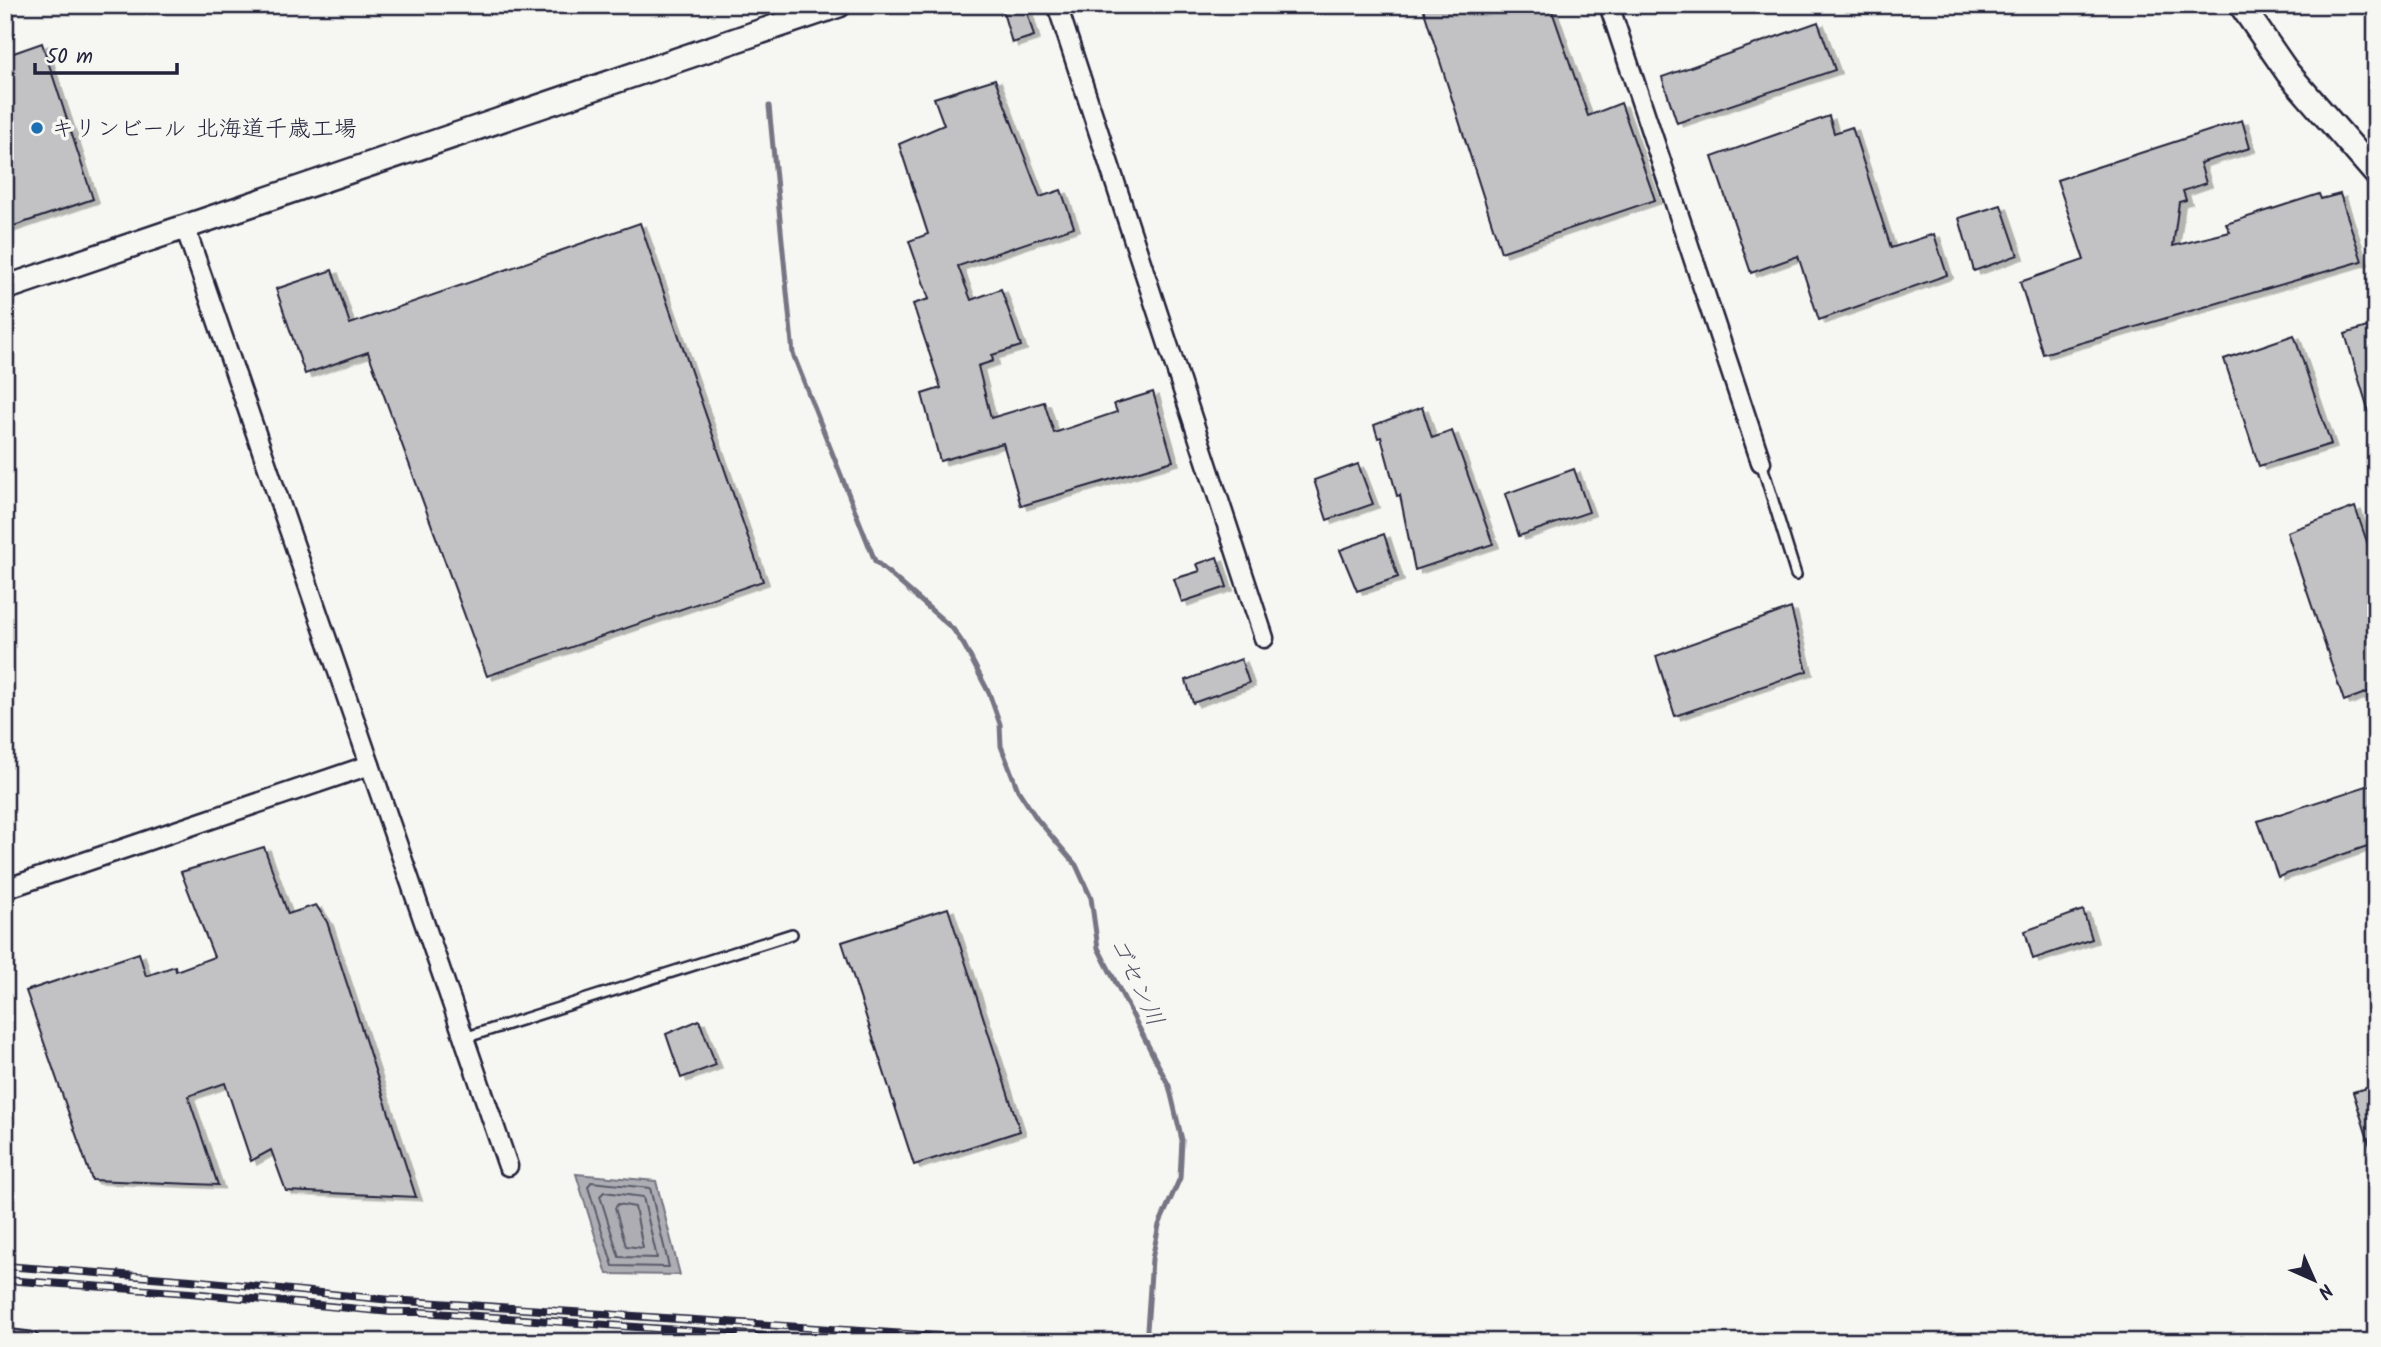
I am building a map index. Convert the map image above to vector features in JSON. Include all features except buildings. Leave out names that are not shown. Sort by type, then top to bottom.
[{"type":"street","points":[[5,288],[839,5]]},
{"type":"street","points":[[1057,5],[1264,638]]},
{"type":"street","points":[[1609,5],[1761,462]]},
{"type":"street","points":[[2241,5],[2288,73],[2376,174]]},
{"type":"street","points":[[185,227],[508,1167]]},
{"type":"street","points":[[5,888],[370,765]]},
{"type":"street","points":[[5,1339],[30,1342]]},
{"type":"lane","points":[[1761,462],[1796,575]]},
{"type":"lane","points":[[464,1038],[792,934]]},
{"type":"water","points":[[576,1174],[656,1181],[680,1275],[607,1274]]},
{"type":"waterway","name":"ゴセン川","points":[[769,106],[793,354],[875,561],[953,629],[964,645],[989,693],[1000,724],[1001,746],[1018,790],[1037,819],[1076,865],[1091,898],[1098,948],[1169,1086],[1182,1140],[1180,1178],[1159,1225],[1152,1259],[1147,1330]]},
{"type":"railway","points":[[5,1266],[191,1280],[391,1300],[1028,1342]]},
{"type":"railway","points":[[5,1280],[190,1293],[391,1312],[850,1342]]},
{"type":"place","name":"キリンビール 北海道千歳工場","points":[[37,128]]}]
